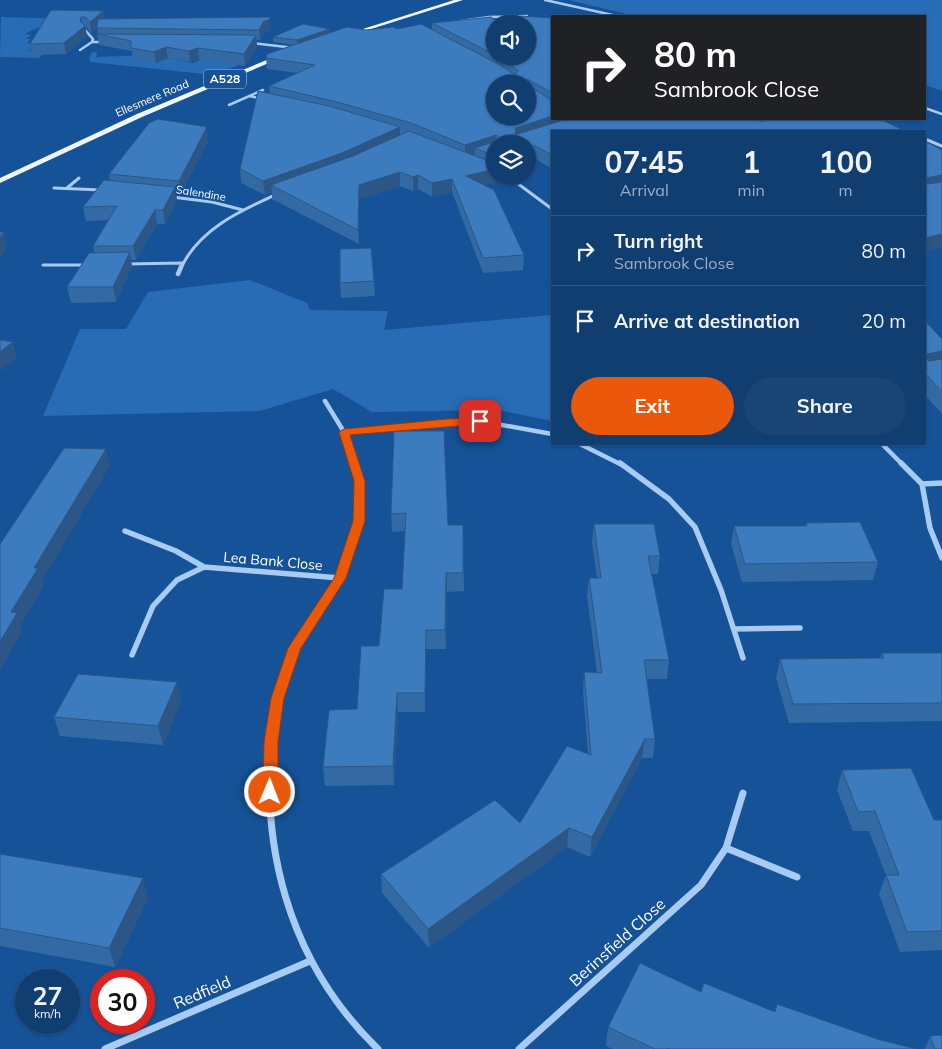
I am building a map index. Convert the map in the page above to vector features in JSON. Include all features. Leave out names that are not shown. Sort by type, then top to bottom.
[{"type":"main road","points":[[338,38],[460,0]]},
{"type":"main road","name":"Ellesmere Road","points":[[0,181],[73,143],[143,112],[300,49]]},
{"type":"street","points":[[545,0],[612,15]]},
{"type":"street","points":[[454,22],[486,17]]},
{"type":"street","points":[[85,30],[93,39],[92,42]]},
{"type":"street","points":[[80,50],[92,42],[108,42]]},
{"type":"street","points":[[246,43],[300,49]]},
{"type":"street","points":[[230,105],[263,90]]},
{"type":"street","points":[[249,96],[266,100]]},
{"type":"street","points":[[926,108],[942,114]]},
{"type":"street","points":[[926,139],[942,146]]},
{"type":"street","points":[[66,188],[78,178]]},
{"type":"street","points":[[518,185],[551,208]]},
{"type":"street","points":[[54,188],[108,190]]},
{"type":"street","points":[[178,274],[182,263],[190,251],[214,228],[243,210],[280,192]]},
{"type":"street","name":"Salendine","points":[[170,197],[212,202],[243,210]]},
{"type":"street","points":[[117,264],[182,263]]},
{"type":"street","points":[[43,265],[89,264]]},
{"type":"street","points":[[324,401],[344,432],[359,481],[359,521],[340,578],[295,648],[277,698],[271,742],[270,826],[287,904],[310,961],[352,1024],[378,1049]]},
{"type":"street","points":[[344,432],[446,422],[480,421],[551,434]]},
{"type":"street","points":[[582,445],[627,468],[662,493],[692,522],[703,543],[743,658]]},
{"type":"street","points":[[883,445],[922,484],[930,528],[942,558]]},
{"type":"street","points":[[922,484],[942,484]]},
{"type":"street","name":"Lea Bank Close","points":[[125,531],[176,551],[204,566],[340,578]]},
{"type":"street","name":"Lea Bank Close","points":[[132,655],[153,606],[177,580],[204,566]]},
{"type":"street","points":[[734,629],[800,628]]},
{"type":"street","name":"Berinsfield Close","points":[[519,1049],[701,885],[726,848],[743,793]]},
{"type":"street","points":[[726,848],[797,877]]},
{"type":"street","name":"Redfield","points":[[105,1049],[310,961]]},
{"type":"shaded area","points":[[568,0],[942,0],[942,91],[926,85],[926,15],[631,15]]},
{"type":"shaded area","points":[[1,17],[77,19],[46,20],[41,23],[46,24],[25,34],[31,35],[26,39],[31,39],[27,43],[34,43],[29,51],[34,51],[33,55],[42,54],[40,58],[0,57]]},
{"type":"shaded area","points":[[92,52],[97,52],[96,57],[153,55],[193,63],[208,56],[239,65],[213,75],[90,62],[89,58]]},
{"type":"shaded area","points":[[250,280],[307,303],[310,310],[388,311],[384,330],[551,315],[551,421],[498,410],[372,412],[333,389],[260,411],[43,416],[80,329],[126,329],[148,292]]},
{"type":"building","points":[[51,10],[103,11],[90,22],[85,17],[81,17],[80,21],[85,26],[64,43],[30,44]]},
{"type":"building","points":[[270,17],[270,19],[263,22],[259,30],[97,28],[98,19]]},
{"type":"building","points":[[536,17],[551,18],[551,92],[536,84],[536,75],[515,75],[518,71],[510,65],[536,65]]},
{"type":"building","points":[[486,18],[486,50],[432,23]]},
{"type":"building","points":[[303,24],[330,29],[297,40],[273,37]]},
{"type":"building","points":[[421,24],[486,58],[486,65],[500,65],[515,75],[486,75],[486,125],[525,125],[516,128],[515,134],[564,120],[882,120],[903,130],[551,130],[551,154],[536,146],[536,135],[486,135],[486,138],[465,145],[411,123],[337,102],[269,86],[315,65],[266,58],[267,54],[347,27],[366,30],[394,27],[397,29]]},
{"type":"building","points":[[97,34],[256,35],[244,54],[198,48],[189,51],[166,47],[154,52],[131,48],[131,41]]},
{"type":"building","points":[[536,90],[551,100],[551,116],[536,121]]},
{"type":"building","points":[[258,91],[329,106],[400,127],[342,153],[263,181],[240,169]]},
{"type":"building","points":[[158,119],[207,127],[179,181],[109,174],[149,123]]},
{"type":"building","points":[[409,131],[486,160],[486,171],[466,176],[494,190],[524,255],[483,258],[452,179],[432,183],[418,175],[413,177],[400,172],[359,185],[358,230],[271,185],[353,156]]},
{"type":"building","points":[[926,142],[942,150],[942,175],[926,178]]},
{"type":"building","points":[[486,144],[486,152],[475,148]]},
{"type":"building","points":[[104,180],[175,187],[163,210],[155,210],[133,246],[93,246],[117,206],[83,207]]},
{"type":"building","points":[[942,182],[942,234],[926,238],[926,183]]},
{"type":"building","points":[[371,248],[374,281],[340,283],[340,249]]},
{"type":"building","points":[[130,252],[113,287],[67,287],[89,253]]},
{"type":"building","points":[[926,322],[942,339],[942,351],[927,354],[926,356]]},
{"type":"building","points":[[0,340],[13,342],[0,352]]},
{"type":"building","points":[[926,359],[929,361],[942,359],[942,392],[926,374]]},
{"type":"building","points":[[394,431],[444,431],[448,525],[463,525],[463,573],[446,573],[445,630],[426,630],[425,693],[397,693],[393,766],[323,767],[329,710],[357,709],[361,646],[379,646],[384,589],[402,589],[406,513],[391,514]]},
{"type":"building","points":[[64,448],[106,449],[34,568],[38,568],[11,612],[17,613],[0,642],[0,544]]},
{"type":"building","points":[[860,522],[878,562],[745,564],[734,526],[807,526],[806,523]]},
{"type":"building","points":[[594,524],[654,524],[660,556],[648,556],[669,660],[644,660],[655,739],[645,739],[592,837],[569,828],[428,929],[381,874],[495,800],[520,823],[567,746],[591,755],[584,672],[602,673],[589,578],[601,578]]},
{"type":"building","points":[[882,653],[942,653],[942,703],[793,704],[780,659],[884,658]]},
{"type":"building","points":[[78,674],[177,682],[158,726],[54,717]]},
{"type":"building","points":[[911,768],[934,820],[942,820],[942,931],[907,932],[886,875],[899,875],[875,811],[858,812],[842,770]]},
{"type":"building","points":[[0,854],[143,878],[109,948],[0,928]]},
{"type":"building","points":[[640,963],[701,992],[704,983],[775,1012],[777,1004],[877,1039],[916,1049],[655,1049],[608,1027]]},
{"type":"building","points":[[942,1035],[942,1049],[935,1049],[930,1036]]},
{"type":"route","points":[[270,792],[271,742],[277,698],[295,648],[340,578],[359,521],[359,481],[344,432],[446,422],[480,421]]}]
